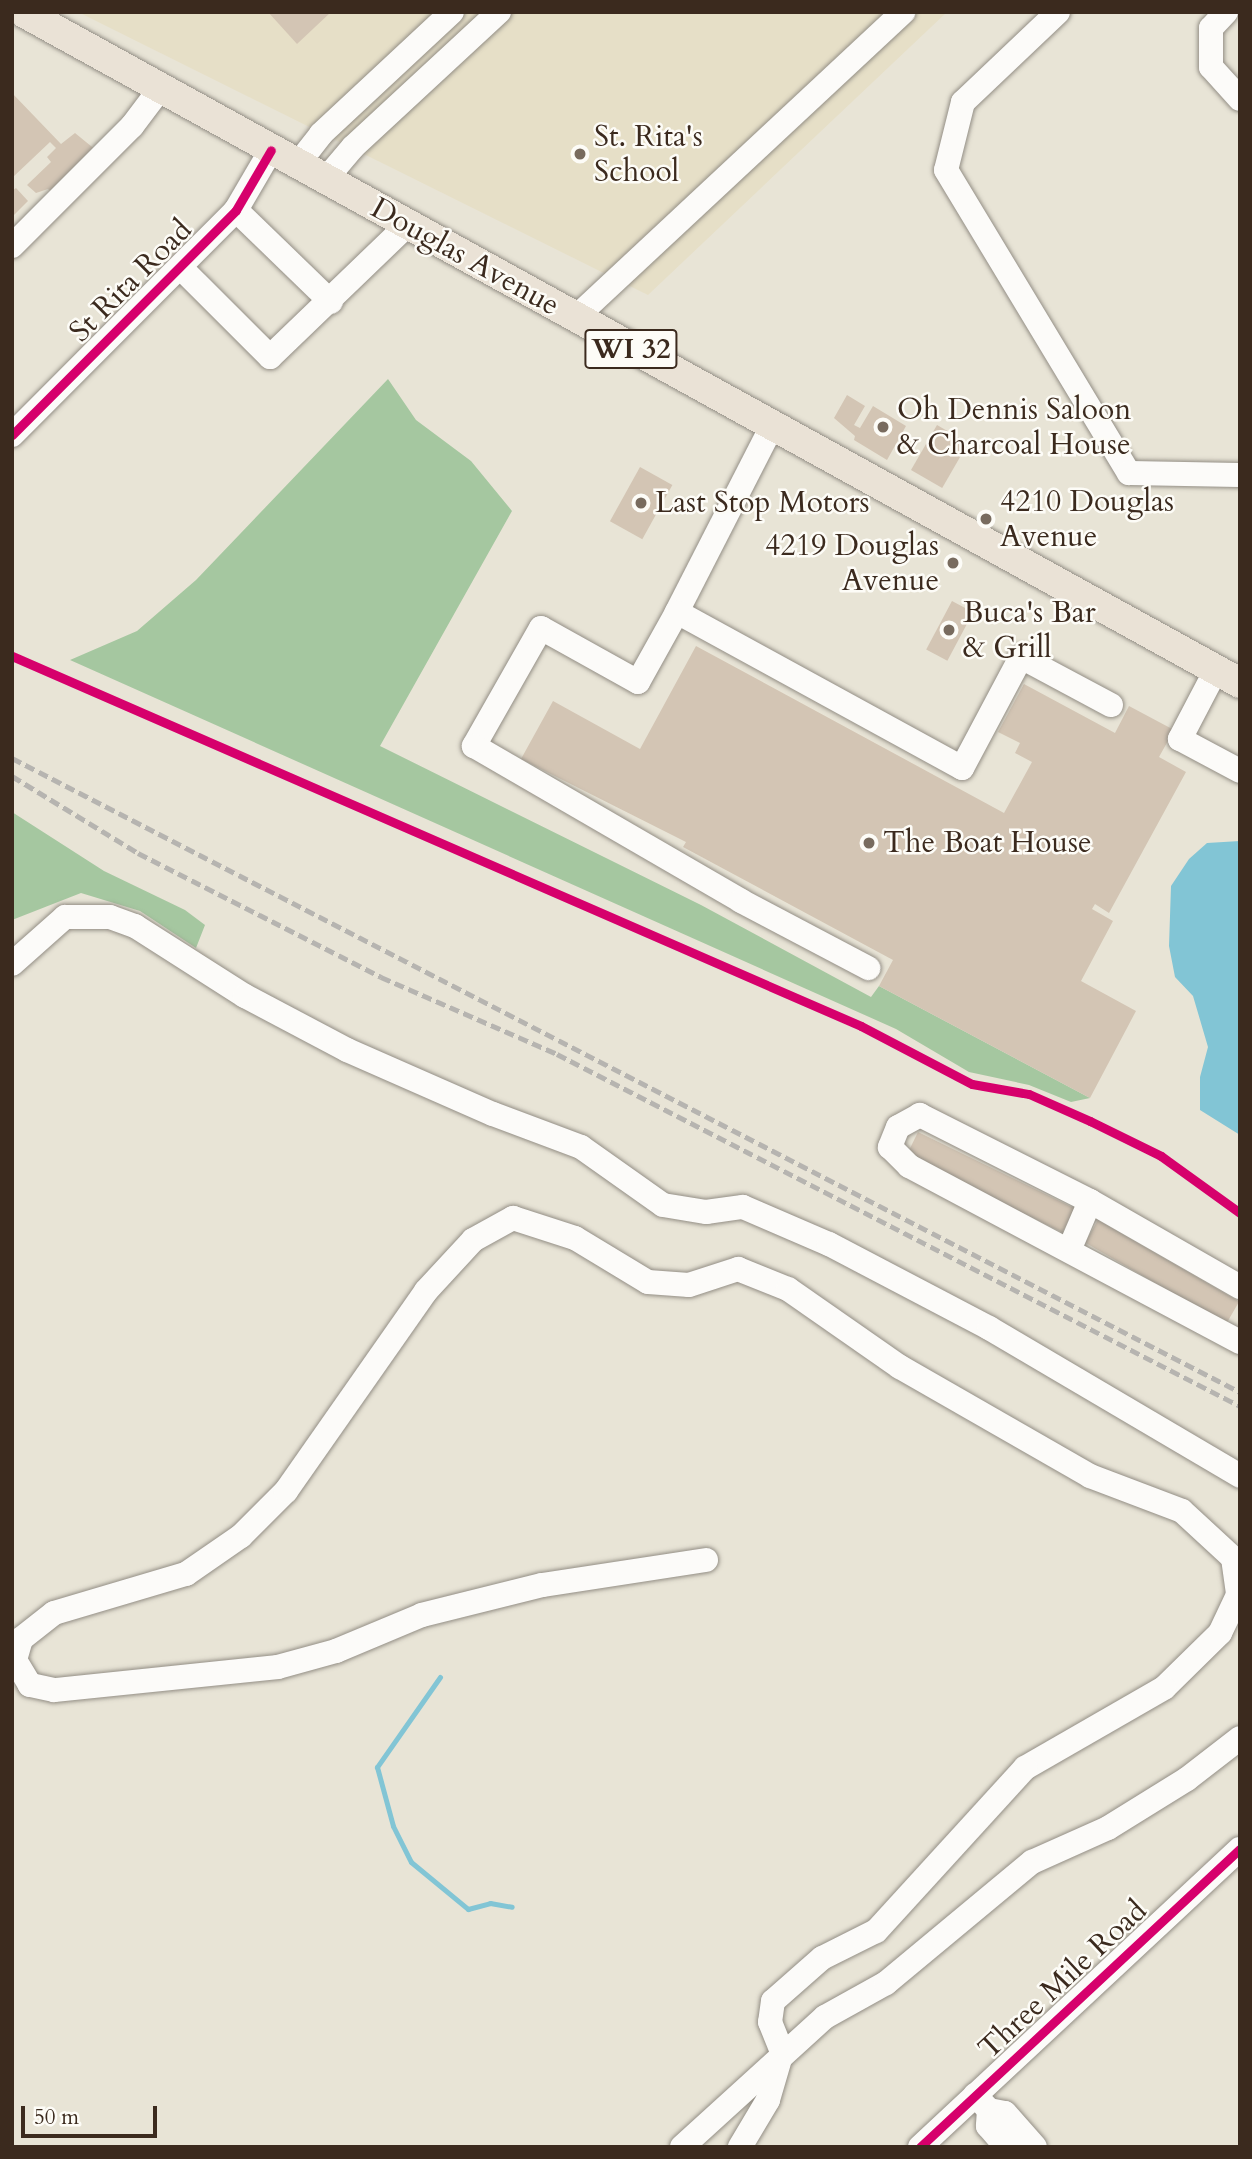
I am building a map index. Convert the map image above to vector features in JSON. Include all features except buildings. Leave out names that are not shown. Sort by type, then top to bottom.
[{"type":"main road","name":"Douglas Avenue","points":[[23,12],[1228,677]]},
{"type":"street","points":[[297,164],[321,134],[452,12]]},
{"type":"street","points":[[325,180],[353,147],[499,12]]},
{"type":"street","points":[[575,318],[903,12]]},
{"type":"street","points":[[1058,12],[963,102],[946,170],[1129,473],[1240,475]]},
{"type":"street","points":[[1226,12],[1211,27],[1211,67],[1240,99]]},
{"type":"street","points":[[12,246],[132,126],[160,89]]},
{"type":"street","name":"St Rita Road","points":[[12,435],[236,210],[271,150]]},
{"type":"street","points":[[236,210],[331,302]]},
{"type":"street","points":[[181,268],[270,358],[331,302],[407,225]]},
{"type":"street","points":[[772,426],[638,682],[541,628],[474,747],[741,901],[868,968]]},
{"type":"street","points":[[677,612],[962,768],[1021,657],[1111,705]]},
{"type":"street","points":[[1228,677],[1180,739],[1240,772]]},
{"type":"street","points":[[12,964],[65,917],[110,917],[135,926],[245,996],[347,1050],[492,1114],[581,1147],[663,1205],[706,1212],[743,1207],[829,1244],[989,1328],[1240,1476]]},
{"type":"street","points":[[1240,1287],[1090,1201],[920,1115],[898,1127],[890,1147],[909,1166],[1070,1248],[1240,1342]]},
{"type":"street","points":[[1070,1248],[1090,1201]]},
{"type":"street","points":[[706,1560],[542,1585],[422,1615],[336,1650],[278,1667],[54,1690],[30,1685],[15,1660],[21,1639],[54,1613],[186,1574],[241,1536],[286,1491],[426,1292],[473,1240],[513,1218],[575,1238],[648,1282],[689,1284],[738,1269],[788,1289],[900,1367],[1090,1476],[1182,1511],[1233,1558],[1238,1595],[1220,1633],[1164,1688],[1025,1768],[876,1931],[822,1958],[773,2001],[770,2022],[782,2052],[768,2100],[740,2147]]},
{"type":"street","points":[[682,2147],[782,2052],[825,2017],[886,1983],[1032,1862],[1108,1828],[1187,1779],[1240,1738]]},
{"type":"street","name":"Three Mile Road","points":[[920,2147],[982,2103],[1240,1849]]},
{"type":"street","points":[[982,2103],[988,2126],[1006,2147]]},
{"type":"street","points":[[982,2103],[1005,2113],[1035,2147]]},
{"type":"shaded area","name":"St. Rita's School","points":[[78,12],[947,12],[648,295]]},
{"type":"green space","points":[[388,379],[416,420],[471,461],[512,511],[380,746],[701,905],[871,997],[879,986],[1090,1098],[1071,1102],[1029,1085],[969,1072],[896,1029],[70,660],[137,631],[196,580]]},
{"type":"green space","points":[[12,812],[104,871],[185,910],[205,925],[196,948],[140,911],[81,893],[12,920]]},
{"type":"water","points":[[1240,841],[1240,1135],[1200,1110],[1200,1077],[1208,1047],[1193,996],[1175,977],[1169,946],[1171,886],[1189,859],[1207,843]]},
{"type":"waterway","points":[[440,1677],[377,1767],[393,1826],[411,1862],[468,1909],[490,1903],[512,1907]]},
{"type":"railway","points":[[12,758],[1240,1392]]},
{"type":"railway","points":[[12,776],[138,853],[381,977],[557,1054],[1240,1406]]},
{"type":"cycle path","points":[[12,435],[236,210],[271,150]]},
{"type":"cycle path","points":[[12,656],[861,1026],[972,1084],[1029,1094],[1090,1121],[1161,1156],[1240,1213]]},
{"type":"cycle path","points":[[920,2147],[1240,1849]]},
{"type":"place","name":"St. Rita's School","points":[[580,154]]},
{"type":"place","name":"Oh Dennis Saloon & Charcoal House","points":[[883,427]]},
{"type":"place","name":"Last Stop Motors","points":[[641,503]]},
{"type":"place","name":"4210 Douglas Avenue","points":[[986,519]]},
{"type":"place","name":"4219 Douglas Avenue","points":[[953,563]]},
{"type":"place","name":"Buca's Bar & Grill","points":[[949,630]]},
{"type":"place","name":"The Boat House","points":[[869,843]]}]
